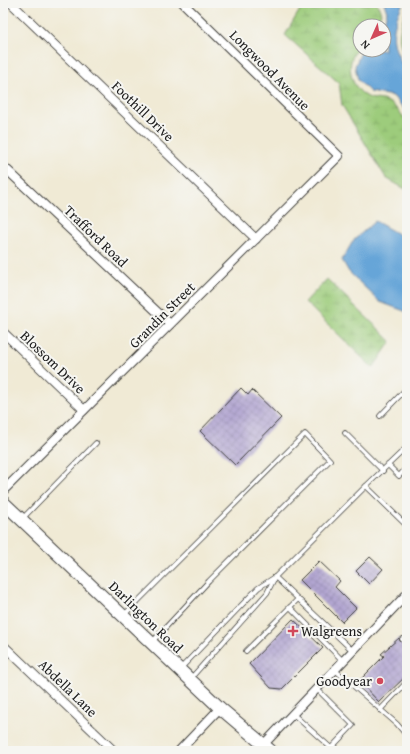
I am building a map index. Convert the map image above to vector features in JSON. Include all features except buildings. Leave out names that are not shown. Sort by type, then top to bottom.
[{"type":"street","name":"Foothill Drive","points":[[12,3],[256,239]]},
{"type":"street","name":"Longwood Avenue","points":[[184,3],[339,156]]},
{"type":"street","name":"Grandin Street","points":[[3,491],[339,156]]},
{"type":"street","name":"Trafford Road","points":[[3,166],[170,324]]},
{"type":"street","name":"Blossom Drive","points":[[3,332],[84,410]]},
{"type":"street","name":"Darlington Road","points":[[3,502],[220,708],[269,749]]},
{"type":"street","points":[[269,749],[293,714],[407,595]]},
{"type":"street","name":"Abdella Lane","points":[[3,645],[114,751]]},
{"type":"street","points":[[179,751],[220,708]]},
{"type":"lane","points":[[380,416],[407,388]]},
{"type":"lane","points":[[345,433],[383,471]]},
{"type":"lane","points":[[123,615],[305,434],[330,460],[209,581],[152,642]]},
{"type":"lane","points":[[22,520],[96,443]]},
{"type":"lane","points":[[179,669],[258,588],[275,577],[407,447]]},
{"type":"lane","points":[[388,466],[399,476],[407,467]]},
{"type":"lane","points":[[366,486],[407,526]]},
{"type":"lane","points":[[275,577],[353,651]]},
{"type":"lane","points":[[190,679],[266,593],[275,577]]},
{"type":"lane","points":[[246,651],[298,599]]},
{"type":"lane","points":[[290,607],[344,661]]},
{"type":"lane","points":[[402,639],[407,644]]},
{"type":"lane","points":[[335,670],[396,724],[407,736]]},
{"type":"lane","points":[[380,710],[406,684]]},
{"type":"lane","points":[[293,714],[331,748],[353,725],[317,689]]},
{"type":"green space","points":[[304,3],[377,3],[381,13],[379,18],[352,18],[352,79],[355,86],[366,96],[369,98],[388,101],[407,121],[407,190],[386,178],[342,105],[339,83],[285,35]]},
{"type":"green space","points":[[405,12],[407,14],[407,60],[400,42],[400,31]]},
{"type":"green space","points":[[327,279],[391,341],[373,368],[305,302]]},
{"type":"water","points":[[384,3],[403,3],[394,30],[394,44],[405,70],[401,80],[407,87],[407,112],[393,96],[370,92],[358,80],[355,66],[358,58],[392,58],[392,18],[385,18],[387,12]]},
{"type":"water","points":[[375,221],[407,239],[407,312],[380,302],[349,272],[342,260],[353,241]]},
{"type":"place","name":"Walgreens","points":[[293,631]]},
{"type":"place","name":"Goodyear","points":[[380,681]]}]
